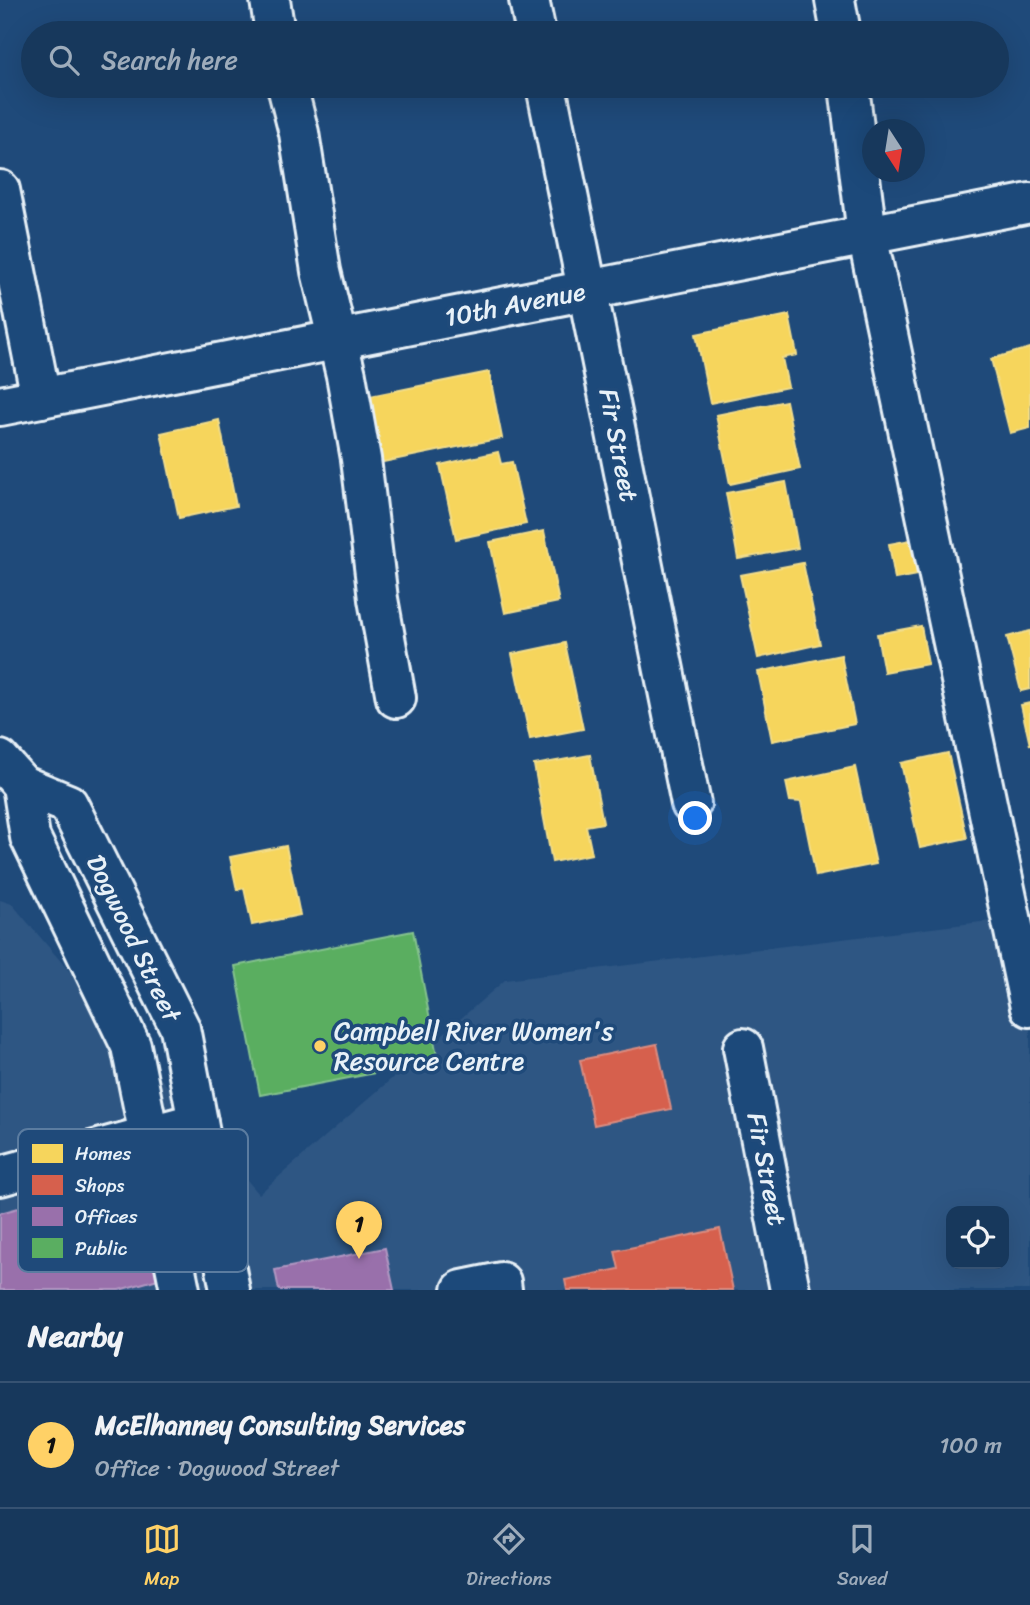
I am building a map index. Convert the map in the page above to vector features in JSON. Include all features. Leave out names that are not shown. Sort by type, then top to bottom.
[{"type":"street","points":[[270,0],[273,21]]},
{"type":"street","points":[[529,0],[533,21]]},
{"type":"street","points":[[835,0],[839,21]]},
{"type":"street","points":[[290,98],[299,133],[321,271],[361,458],[378,598],[396,698]]},
{"type":"street","name":"Fir Street","points":[[548,98],[691,804]]},
{"type":"street","points":[[850,98],[867,235],[1030,1007]]},
{"type":"street","points":[[0,190],[41,397]]},
{"type":"street","name":"10th Avenue","points":[[0,406],[1030,203]]},
{"type":"street","name":"Dogwood Street","points":[[11,773],[68,804],[180,1028],[199,1129]]},
{"type":"street","name":"Dogwood Street","points":[[11,773],[30,837],[131,1046],[148,1129]]},
{"type":"street","name":"Fir Street","points":[[743,1048],[790,1290]]},
{"type":"street","points":[[172,1129],[198,1122]]},
{"type":"street","points":[[0,1176],[18,1171]]},
{"type":"street","name":"Dogwood Street","points":[[176,1272],[180,1290]]},
{"type":"street","name":"Dogwood Street","points":[[227,1272],[230,1290]]},
{"type":"street","points":[[462,1290],[501,1282],[502,1290]]},
{"type":"shaded area","points":[[0,900],[12,904],[204,1129],[18,1129],[18,1272],[248,1272],[248,1181],[259,1194],[505,980],[1030,916],[1030,1290],[0,1290]]},
{"type":"building: Homes","points":[[789,315],[797,355],[782,358],[788,387],[710,403],[696,334]]},
{"type":"building: Homes","points":[[1030,348],[1030,428],[1010,433],[991,359]]},
{"type":"building: Homes","points":[[489,372],[502,438],[378,463],[365,397]]},
{"type":"building: Homes","points":[[786,401],[800,469],[730,484],[716,415]]},
{"type":"building: Homes","points":[[219,420],[236,506],[179,518],[161,433]]},
{"type":"building: Homes","points":[[498,452],[501,464],[512,462],[526,524],[456,539],[440,465]]},
{"type":"building: Homes","points":[[786,482],[798,548],[738,559],[726,493]]},
{"type":"building: Homes","points":[[544,531],[559,602],[505,613],[490,542]]},
{"type":"building: Homes","points":[[911,540],[917,575],[895,579],[889,544]]},
{"type":"building: Homes","points":[[803,563],[820,644],[758,658],[740,575]]},
{"type":"building: Homes","points":[[921,626],[928,664],[884,672],[877,634]]},
{"type":"building: Homes","points":[[1030,631],[1030,689],[1021,691],[1007,637]]},
{"type":"building: Homes","points":[[565,643],[583,729],[530,739],[512,654]]},
{"type":"building: Homes","points":[[841,655],[855,724],[772,741],[758,672]]},
{"type":"building: Homes","points":[[1030,703],[1030,745],[1021,705]]},
{"type":"building: Homes","points":[[948,753],[967,838],[920,848],[901,763]]},
{"type":"building: Homes","points":[[590,755],[603,823],[586,826],[592,854],[552,862],[534,765]]},
{"type":"building: Homes","points":[[855,767],[876,864],[816,876],[801,802],[790,801],[786,782]]},
{"type":"building: Homes","points":[[286,846],[300,915],[252,925],[244,888],[237,890],[230,857]]},
{"type":"building: Shops","points":[[657,1044],[671,1109],[594,1125],[580,1060]]},
{"type":"building: Shops","points":[[720,1229],[733,1290],[567,1290],[565,1280],[619,1269],[615,1251]]},
{"type":"building: Offices","points":[[18,1208],[18,1272],[156,1272],[158,1279],[119,1290],[0,1290],[0,1213]]},
{"type":"building: Offices","points":[[385,1248],[394,1290],[279,1290],[275,1270]]},
{"type":"building: Public","points":[[413,931],[438,1061],[260,1095],[235,966]]},
{"type":"place","name":"Campbell River Women's Resource Centre","points":[[320,1046]]},
{"type":"place","name":"McElhanney Consulting Services","points":[[359,1259]]}]
